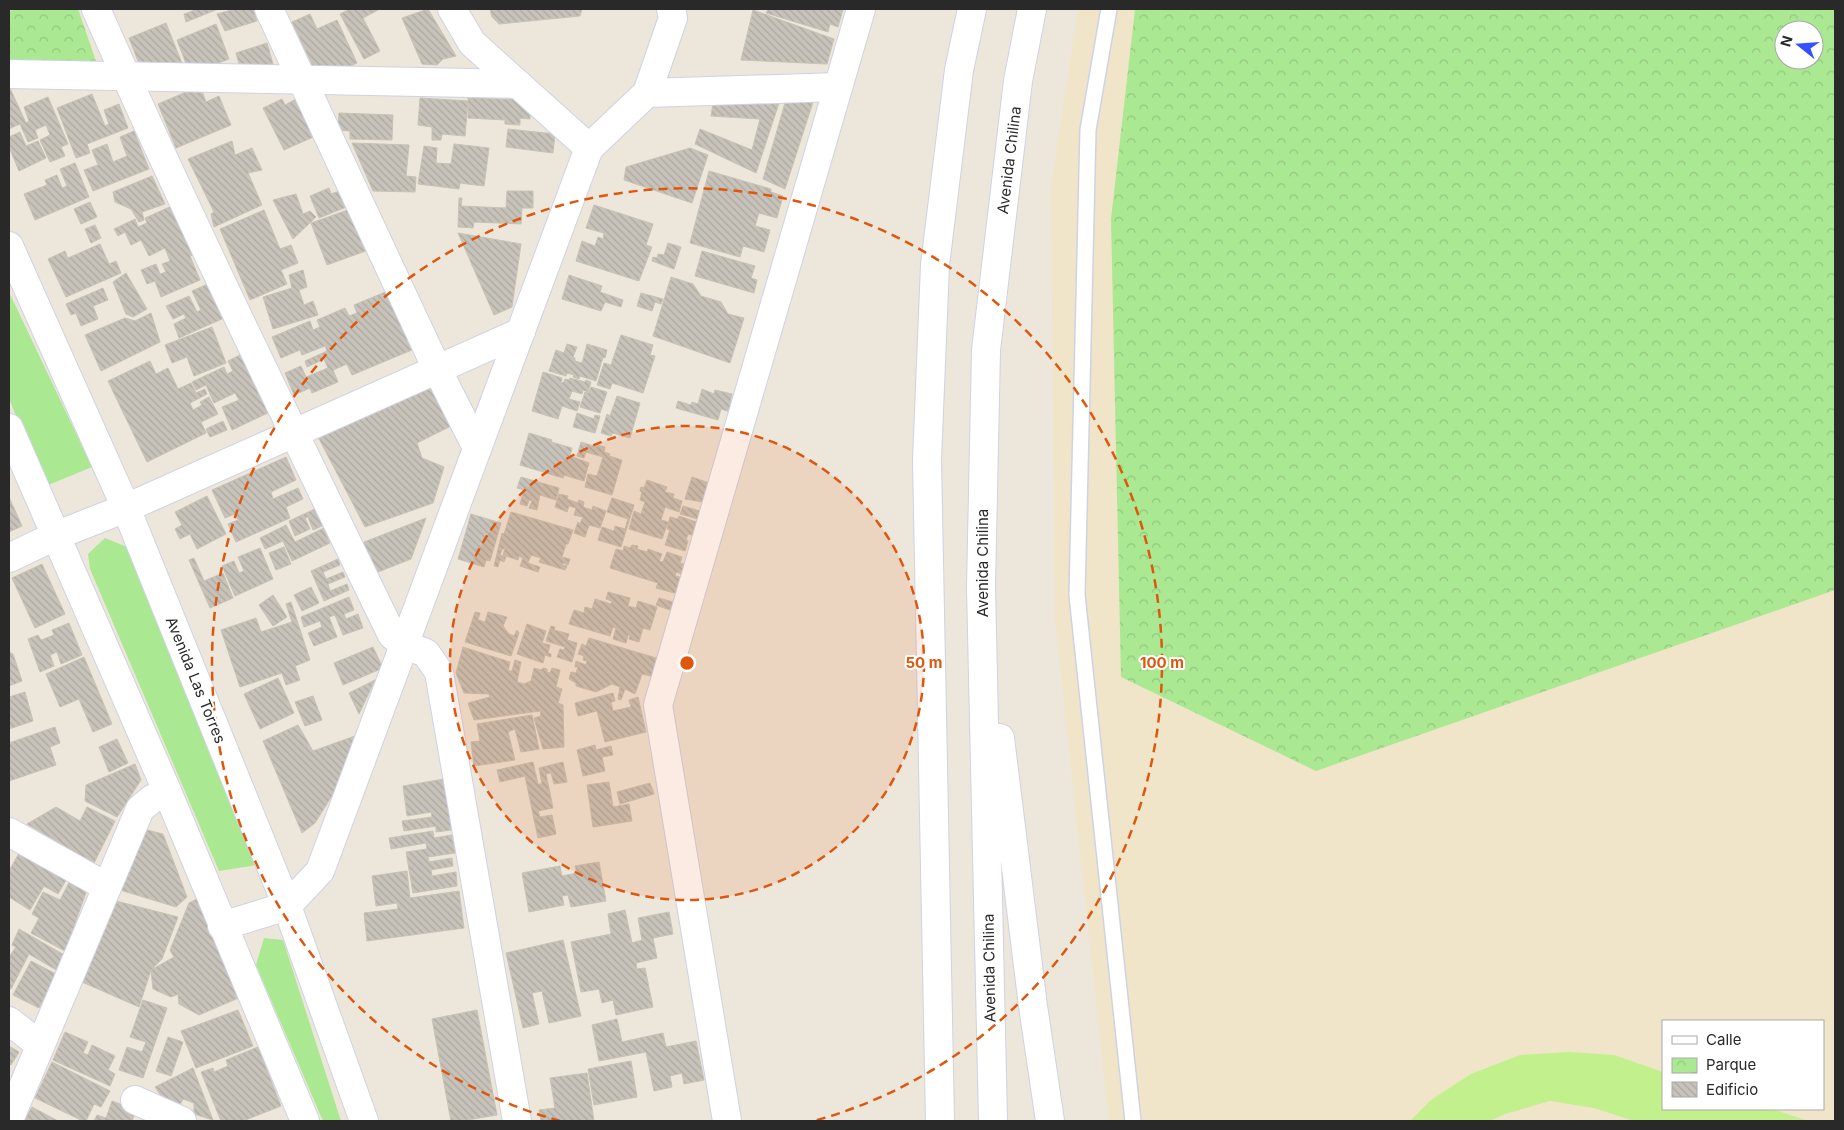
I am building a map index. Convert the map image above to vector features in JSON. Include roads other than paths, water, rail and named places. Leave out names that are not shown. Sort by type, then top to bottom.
[{"type":"street","points":[[96,9],[294,432],[392,635],[405,645],[426,653],[439,672],[517,1121]]},
{"type":"street","points":[[269,9],[437,369],[477,448]]},
{"type":"street","points":[[452,9],[472,43],[589,148]]},
{"type":"street","points":[[222,926],[287,906],[320,871],[589,148],[647,94],[673,18],[671,9]]},
{"type":"street","points":[[727,1121],[658,705],[861,9]]},
{"type":"street","points":[[940,1121],[927,460],[934,265],[959,70],[972,9]]},
{"type":"street","name":"Avenida Chilina","points":[[993,1121],[981,587],[986,350],[1018,81],[1032,9]]},
{"type":"street","points":[[9,74],[518,84]]},
{"type":"street","points":[[647,94],[838,87]]},
{"type":"street","name":"Avenida Las Torres","points":[[9,246],[126,508],[287,906],[364,1121]]},
{"type":"street","points":[[9,558],[55,536],[126,508],[521,332]]},
{"type":"street","points":[[9,428],[167,791],[222,926],[306,1121]]},
{"type":"street","points":[[981,587],[1033,1006],[1050,1121]]},
{"type":"street","points":[[9,1120],[140,809],[152,799],[167,791]]},
{"type":"street","points":[[9,832],[107,887]]},
{"type":"street","points":[[9,1021],[40,1045]]},
{"type":"street","points":[[134,1100],[182,1121]]},
{"type":"lane","points":[[1109,9],[1088,130],[1077,595],[1133,1121]]}]
